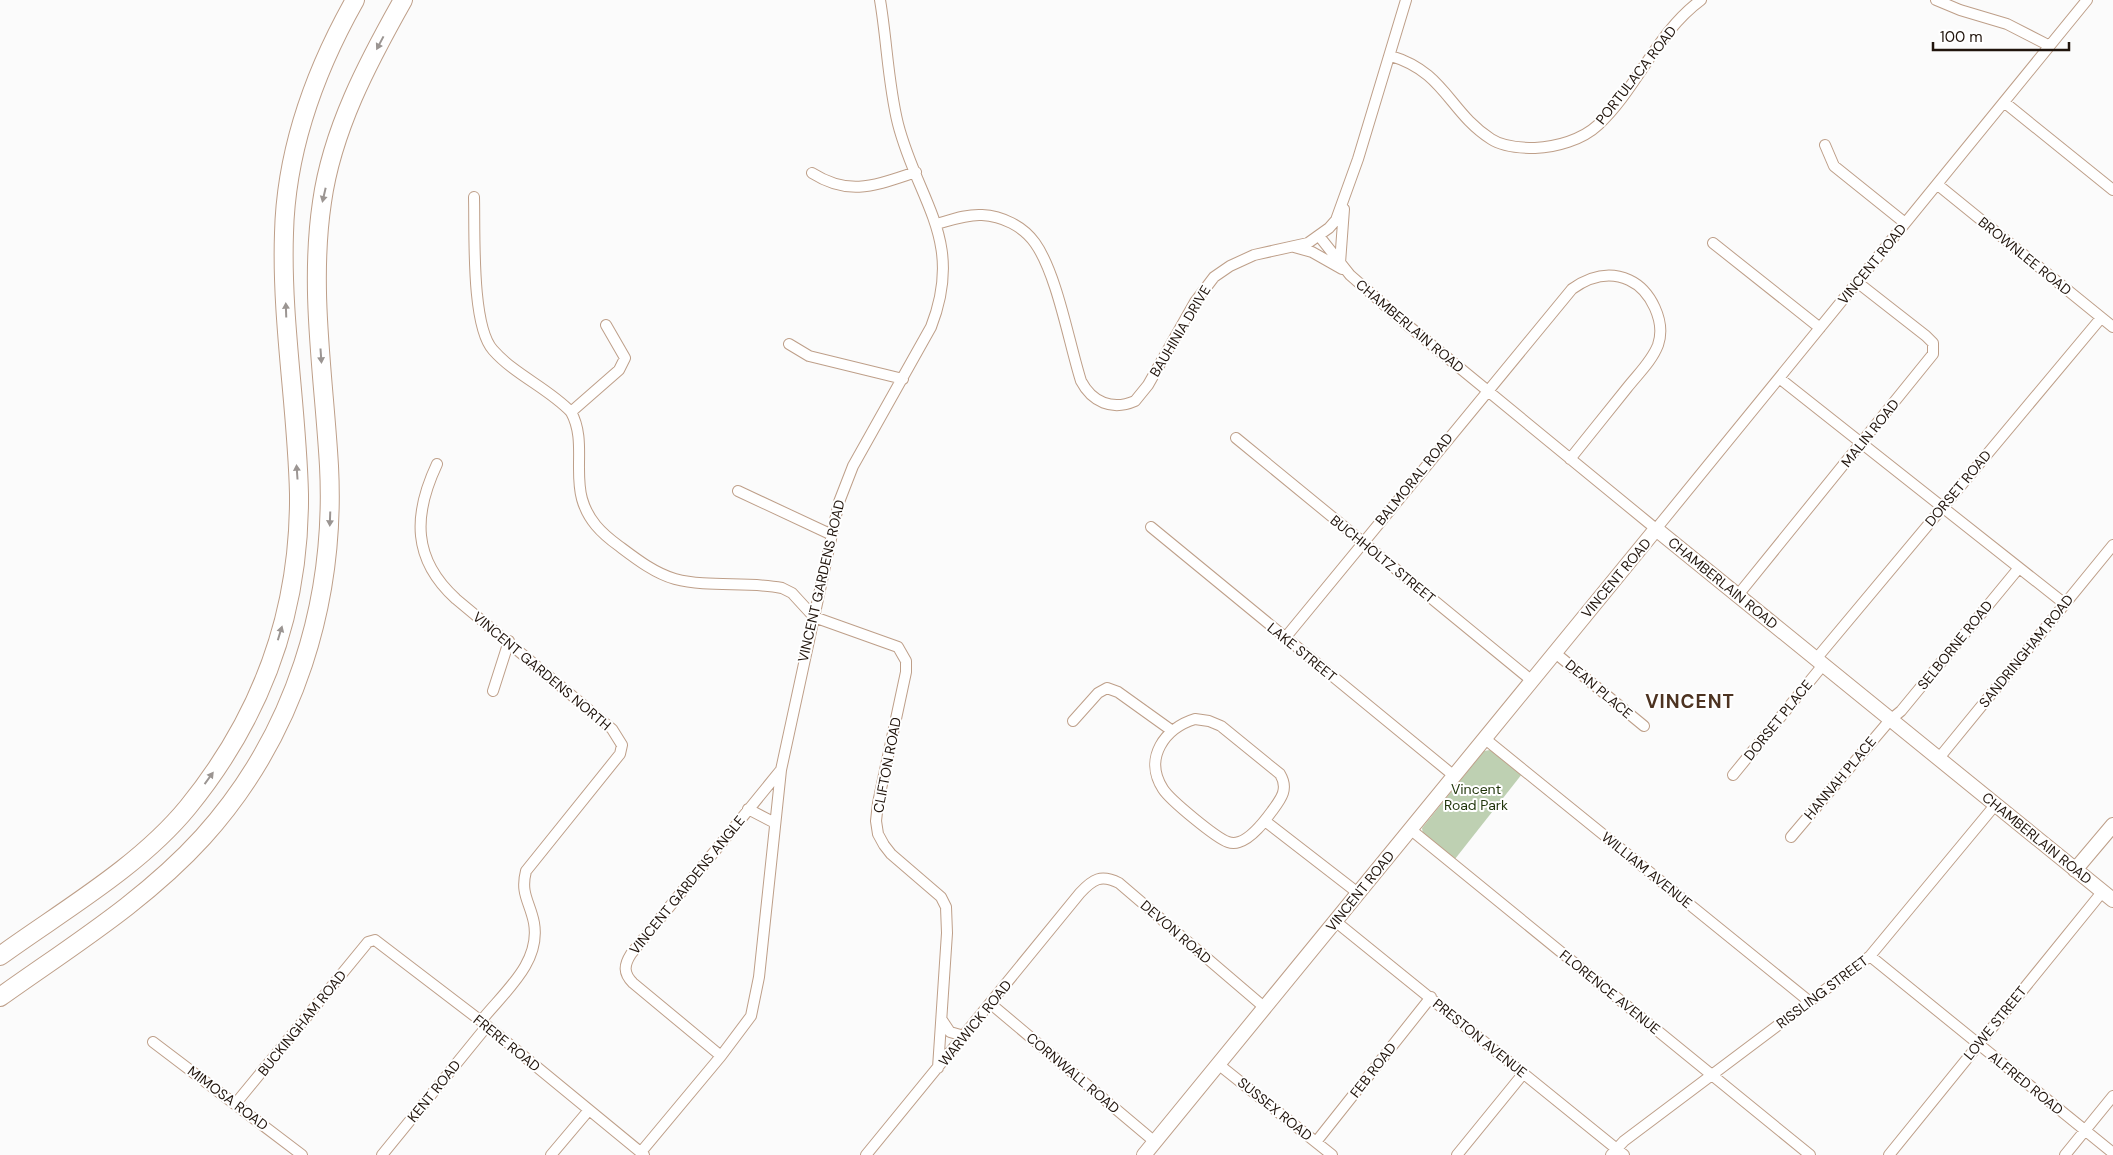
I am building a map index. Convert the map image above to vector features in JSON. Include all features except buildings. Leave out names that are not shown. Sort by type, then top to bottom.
[{"type":"highway","points":[[0,956],[131,862],[187,808],[214,772],[243,726],[262,684],[289,606],[295,574],[298,492],[287,334],[284,232],[288,185],[306,107],[335,38],[355,0]]},
{"type":"highway","points":[[0,997],[123,910],[172,869],[204,836],[239,792],[273,736],[300,676],[320,612],[329,540],[329,465],[316,300],[317,249],[322,200],[334,154],[351,102],[403,0]]},
{"type":"highway","points":[[0,942],[187,808]]},
{"type":"street","name":"VINCENT GARDENS ROAD","points":[[642,1154],[744,1026],[754,1004],[781,770],[830,534],[849,474],[931,327],[938,304],[944,272],[937,224],[896,116],[880,0]]},
{"type":"street","name":"BAUHINIA DRIVE","points":[[937,224],[980,215],[996,217],[1017,226],[1031,237],[1048,268],[1081,382],[1094,399],[1111,405],[1128,404],[1140,396],[1194,302],[1214,277],[1241,260],[1293,247],[1319,236],[1336,220],[1391,56],[1406,0]]},
{"type":"street","name":"PORTULACA ROAD","points":[[1391,56],[1414,64],[1426,71],[1466,117],[1492,140],[1521,148],[1564,144],[1597,126],[1670,30],[1701,0]]},
{"type":"street","points":[[1936,0],[1960,10],[2008,24],[2048,45]]},
{"type":"street","name":"VINCENT ROAD","points":[[1150,1150],[1453,775],[1938,185],[2048,45],[2087,0]]},
{"type":"street","points":[[2004,102],[2113,190]]},
{"type":"street","points":[[1825,145],[1834,166],[1905,224]]},
{"type":"street","points":[[812,173],[830,183],[853,188],[876,185],[916,172]]},
{"type":"street","name":"BROWNLEE ROAD","points":[[1938,185],[2113,327]]},
{"type":"street","points":[[474,197],[477,284],[482,328],[486,340],[508,364],[571,412],[575,420],[579,439],[580,492],[584,507],[590,518],[612,540],[636,558],[674,578],[782,588],[792,593],[814,617]]},
{"type":"street","points":[[1293,247],[1312,252],[1342,266],[1344,200]]},
{"type":"street","name":"CHAMBERLAIN ROAD","points":[[1319,236],[1342,266],[1486,390],[2108,896]]},
{"type":"street","points":[[1713,243],[1820,328]]},
{"type":"street","name":"BALMORAL ROAD","points":[[1284,638],[1557,306],[1584,281],[1599,276],[1630,280],[1642,289],[1652,302],[1659,318],[1659,342],[1646,365],[1570,459]]},
{"type":"street","name":"MALIN ROAD","points":[[1738,595],[1928,362],[1934,348],[1926,336],[1857,282]]},
{"type":"street","name":"DORSET ROAD","points":[[1819,662],[1943,506],[2101,318]]},
{"type":"street","points":[[571,412],[619,370],[624,362],[625,358],[606,325]]},
{"type":"street","points":[[789,344],[809,356],[903,379]]},
{"type":"street","points":[[1779,378],[1863,442],[2018,569],[2065,604]]},
{"type":"street","name":"BUCHHOLTZ STREET","points":[[1236,438],[1531,680]]},
{"type":"street","name":"VINCENT GARDENS NORTH","points":[[437,464],[426,488],[420,511],[420,531],[423,550],[430,566],[446,590],[612,729],[620,738],[622,750],[526,871],[523,892],[534,920],[534,949],[527,965],[484,1024]]},
{"type":"street","points":[[738,491],[830,534]]},
{"type":"street","name":"LAKE STREET","points":[[1151,527],[1453,775]]},
{"type":"street","name":"SANDRINGHAM ROAD","points":[[1939,758],[2113,545]]},
{"type":"street","name":"SELBORNE ROAD","points":[[1890,720],[1901,711],[2018,569]]},
{"type":"street","name":"CLIFTON ROAD","points":[[814,617],[888,642],[898,647],[906,661],[876,821],[878,834],[890,854],[941,897],[946,907],[948,933],[938,1068]]},
{"type":"street","points":[[493,690],[509,641]]},
{"type":"street","name":"DEAN PLACE","points":[[1554,652],[1644,726]]},
{"type":"street","name":"DORSET PLACE","points":[[1733,775],[1819,662]]},
{"type":"street","points":[[1073,721],[1098,693],[1107,688],[1118,692],[1171,730]]},
{"type":"street","points":[[1196,719],[1209,721],[1221,726],[1280,774],[1285,782],[1285,790],[1265,821],[1248,837],[1238,842],[1230,843],[1170,797],[1163,789],[1156,767],[1159,747],[1171,730],[1182,723],[1196,719]]},
{"type":"street","name":"HANNAH PLACE","points":[[1791,836],[1890,720]]},
{"type":"street","name":"WILLIAM AVENUE","points":[[1484,738],[1810,1002]]},
{"type":"street","name":"VINCENT GARDENS ANGLE","points":[[721,1056],[632,983],[625,973],[625,967],[631,954],[781,770]]},
{"type":"street","name":"RISSLING STREET","points":[[1617,1153],[1712,1075],[1870,956],[1996,804]]},
{"type":"street","points":[[748,809],[775,823]]},
{"type":"street","points":[[1265,821],[1358,893]]},
{"type":"street","points":[[2075,870],[2113,825]]},
{"type":"street","name":"FLORENCE AVENUE","points":[[1410,829],[1810,1155]]},
{"type":"street","name":"DEVON ROAD","points":[[1084,889],[1093,880],[1100,878],[1109,878],[1119,883],[1264,1008]]},
{"type":"street","name":"WARWICK ROAD","points":[[866,1155],[1084,889]]},
{"type":"street","name":"LOWE STREET","points":[[1888,1155],[1978,1044],[2108,896]]},
{"type":"street","name":"PRESTON AVENUE","points":[[1335,921],[1524,1074],[1617,1153]]},
{"type":"street","name":"FRERE ROAD","points":[[368,942],[371,939],[378,940],[642,1154]]},
{"type":"street","name":"BUCKINGHAM ROAD","points":[[236,1104],[368,942]]},
{"type":"street","name":"ALFRED ROAD","points":[[1870,956],[2113,1153]]},
{"type":"street","name":"FEB ROAD","points":[[1316,1142],[1430,998]]},
{"type":"street","name":"CORNWALL ROAD","points":[[991,1004],[1150,1150]]},
{"type":"street","points":[[942,1020],[950,1032],[964,1036]]},
{"type":"street","name":"KENT ROAD","points":[[382,1155],[484,1024]]},
{"type":"street","name":"MIMOSA ROAD","points":[[153,1042],[302,1155]]},
{"type":"street","name":"SUSSEX ROAD","points":[[1218,1064],[1332,1155]]},
{"type":"street","points":[[1457,1155],[1524,1074]]},
{"type":"street","points":[[2065,1155],[2113,1096]]},
{"type":"street","points":[[551,1155],[589,1110]]},
{"type":"green space","name":"Vincent Road Park","points":[[1490,750],[1522,774],[1455,859],[1423,834],[1422,828],[1484,751]]},
{"type":"district","name":"VINCENT","points":[[1690,701]]}]
